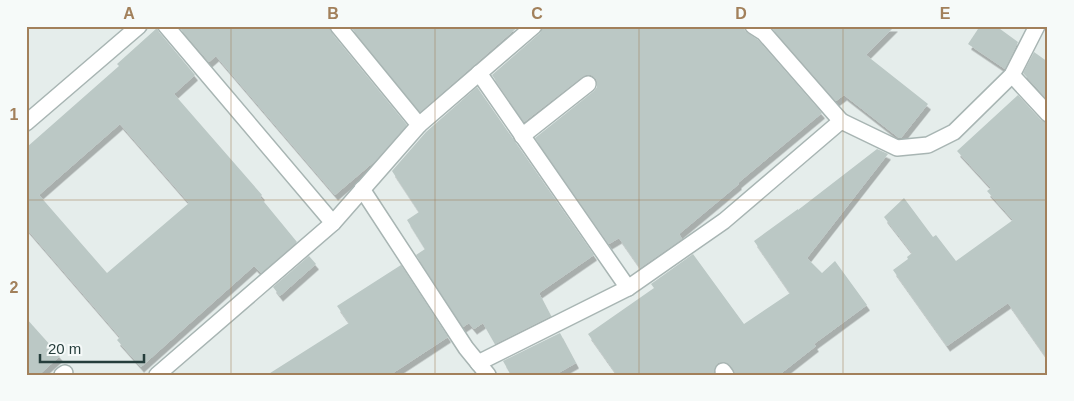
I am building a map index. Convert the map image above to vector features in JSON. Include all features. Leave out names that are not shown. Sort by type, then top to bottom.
[{"type":"street","points":[[26,123],[138,26]]},
{"type":"street","points":[[166,26],[333,223]]},
{"type":"street","points":[[338,26],[419,125]]},
{"type":"street","points":[[157,375],[333,223],[419,125],[534,26]]},
{"type":"street","points":[[753,26],[764,33],[842,121],[897,148],[928,145],[954,132],[1012,75],[1037,26]]},
{"type":"street","points":[[479,74],[628,288]]},
{"type":"street","points":[[1012,75],[1048,114]]},
{"type":"street","points":[[522,136],[588,84]]},
{"type":"street","points":[[478,362],[628,288],[724,221],[842,121]]},
{"type":"street","points":[[362,189],[466,348],[488,375]]},
{"type":"building","points":[[178,26],[329,26],[331,32],[407,125],[375,161],[335,195],[216,56],[209,62]]},
{"type":"building","points":[[350,26],[519,26],[420,112]]},
{"type":"building","points":[[543,26],[744,26],[745,31],[758,40],[822,113],[679,234],[682,239],[640,268],[619,238],[609,244],[535,138],[594,91],[597,87],[596,79],[591,75],[582,77],[524,122],[492,75],[540,33]]},
{"type":"building","points":[[770,26],[895,26],[866,55],[928,104],[901,138],[899,138],[844,95],[836,101]]},
{"type":"building","points":[[980,26],[996,26],[1018,42],[1005,69],[968,44]]},
{"type":"building","points":[[157,28],[195,75],[174,94],[262,195],[260,197],[297,242],[261,273],[254,266],[141,367],[117,340],[120,337],[26,228],[27,147],[119,66],[117,64]],"holes":[[[120,124],[189,203],[107,273],[39,195]]]},
{"type":"building","points":[[1034,52],[1048,62],[1048,100],[1023,73]]},
{"type":"building","points":[[477,87],[594,255],[539,293],[551,316],[495,344],[483,323],[474,329],[469,323],[463,327],[416,255],[425,249],[407,220],[419,212],[392,171],[426,132]]},
{"type":"building","points":[[1018,95],[1041,120],[1048,123],[1048,360],[1008,303],[947,346],[893,270],[908,259],[907,257],[912,253],[884,217],[904,198],[933,237],[936,235],[956,261],[1013,220],[987,191],[991,188],[957,151]]},
{"type":"building","points":[[877,149],[888,154],[807,258],[822,273],[835,261],[867,305],[814,344],[816,346],[779,375],[735,375],[730,365],[722,362],[718,363],[715,367],[715,375],[617,375],[588,334],[654,288],[651,284],[693,254],[744,324],[790,293],[754,241],[798,210]]},
{"type":"building","points":[[309,256],[316,264],[280,296],[273,287]]},
{"type":"building","points":[[401,265],[448,337],[390,375],[267,375],[349,323],[337,306]]},
{"type":"building","points":[[26,318],[60,356],[39,375],[26,375]]},
{"type":"building","points":[[560,333],[576,363],[555,375],[511,375],[503,361]]}]
